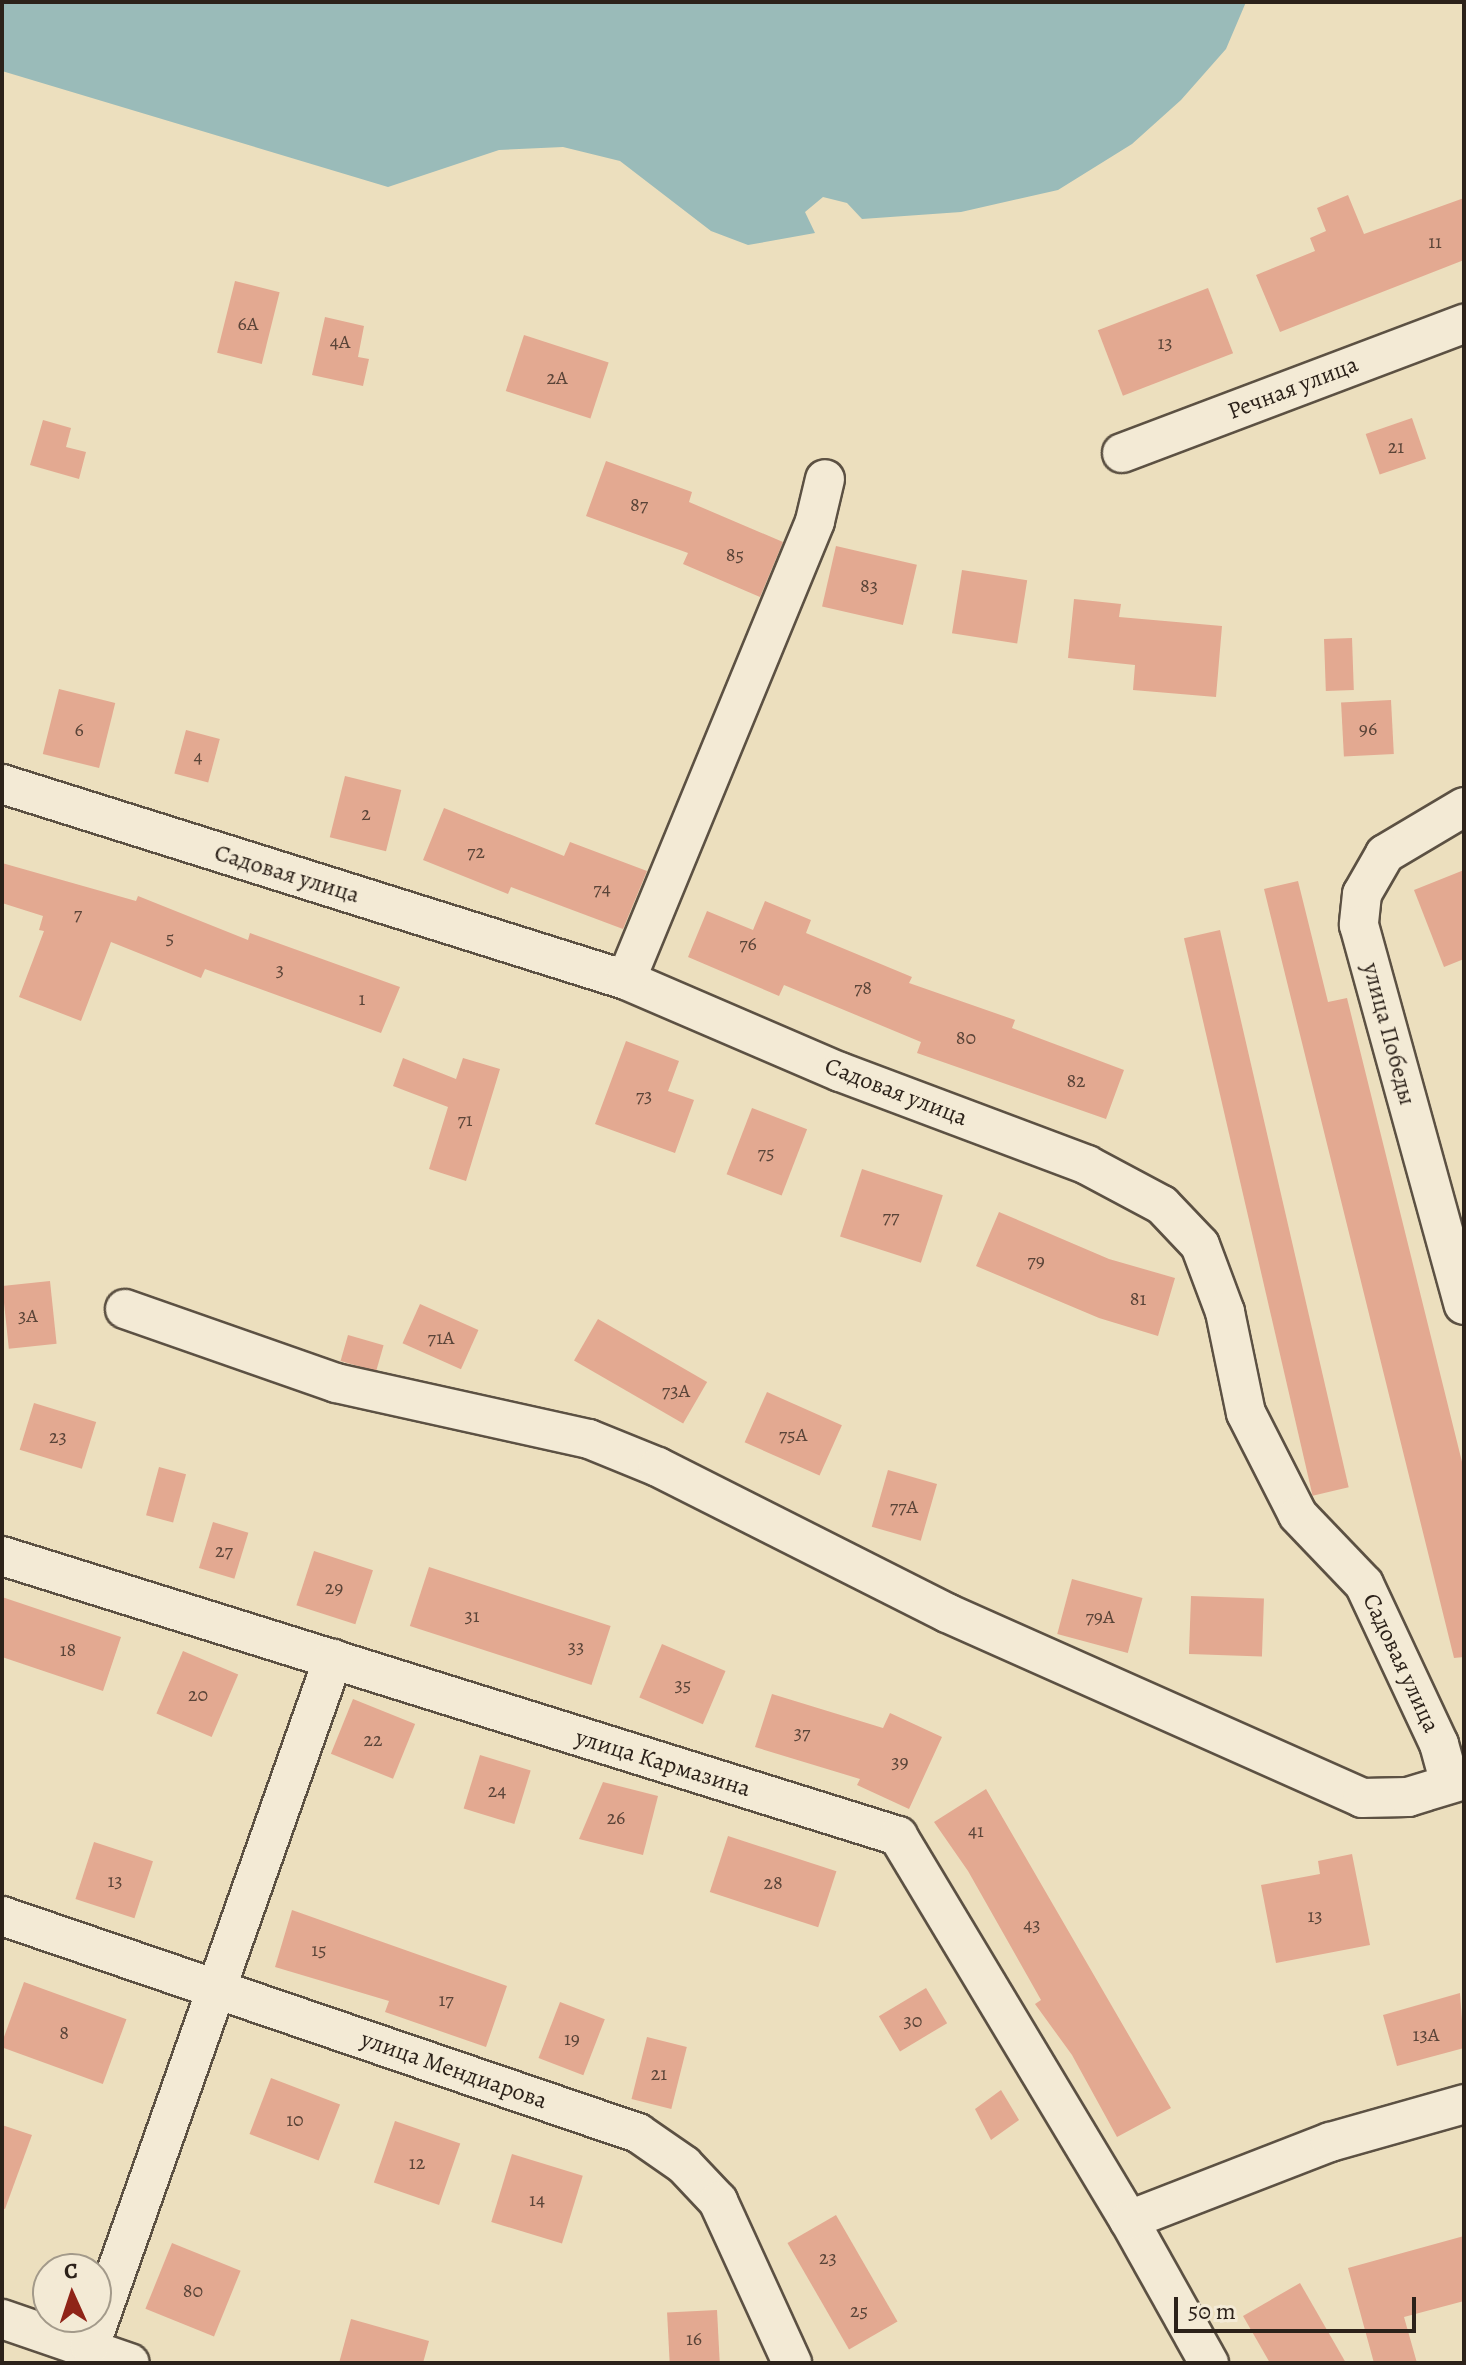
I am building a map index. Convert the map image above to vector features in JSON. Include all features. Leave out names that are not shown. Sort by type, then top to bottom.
[{"type":"street","name":"Речная улица","points":[[1122,453],[1464,324]]},
{"type":"street","points":[[626,980],[815,521],[825,479]]},
{"type":"street","name":"Садовая улица","points":[[2,784],[626,980],[840,1072],[1087,1165],[1162,1205],[1200,1245],[1225,1312],[1246,1413],[1298,1515],[1364,1584],[1457,1782]]},
{"type":"street","name":"улица Победы","points":[[1464,807],[1385,854],[1362,894],[1359,925],[1464,1305]]},
{"type":"street","points":[[125,1309],[336,1383],[589,1439],[658,1467],[933,1606],[1362,1798],[1408,1797],[1457,1782]]},
{"type":"street","name":"улица Кармазина","points":[[2,1556],[898,1836],[1129,2220],[1209,2363]]},
{"type":"street","points":[[90,2346],[333,1659]]},
{"type":"street","name":"улица Мендиарова","points":[[2,1916],[638,2133],[684,2165],[718,2201],[792,2363]]},
{"type":"street","points":[[1129,2220],[1330,2142],[1464,2104]]},
{"type":"street","points":[[2,2319],[90,2346],[130,2363]]},
{"type":"water","points":[[2,2],[1246,2],[1226,49],[1181,100],[1132,144],[1058,190],[961,212],[862,219],[847,203],[823,197],[805,212],[815,233],[748,245],[711,231],[620,161],[563,147],[499,150],[388,187],[2,71]]},
{"type":"building","points":[[1348,195],[1364,234],[1464,198],[1464,260],[1280,332],[1256,275],[1315,251],[1310,238],[1326,231],[1317,208]]},
{"type":"building","points":[[235,281],[280,292],[262,364],[217,353]]},
{"type":"building","points":[[1208,288],[1233,353],[1123,396],[1098,330]]},
{"type":"building","points":[[325,317],[364,326],[358,357],[369,359],[363,386],[312,375]]},
{"type":"building","points":[[524,335],[609,363],[590,419],[506,391]]},
{"type":"building","points":[[1412,418],[1426,459],[1380,475],[1366,434]]},
{"type":"building","points":[[43,420],[71,428],[66,447],[86,452],[79,479],[30,465]]},
{"type":"building","points":[[606,461],[692,492],[689,502],[783,542],[760,597],[683,564],[688,553],[586,516]]},
{"type":"building","points":[[836,546],[917,565],[903,625],[822,606]]},
{"type":"building","points":[[962,570],[1027,580],[1017,644],[952,633]]},
{"type":"building","points":[[1074,599],[1121,604],[1119,617],[1222,626],[1216,697],[1133,690],[1135,665],[1068,658]]},
{"type":"building","points":[[1352,638],[1354,690],[1326,691],[1324,639]]},
{"type":"building","points":[[59,689],[115,703],[99,768],[43,754]]},
{"type":"building","points":[[1391,700],[1394,754],[1344,757],[1341,703]]},
{"type":"building","points":[[186,730],[220,739],[208,783],[174,773]]},
{"type":"building","points":[[345,776],[401,790],[386,851],[330,837]]},
{"type":"building","points":[[444,808],[564,856],[570,842],[647,871],[623,929],[511,887],[508,894],[423,860]]},
{"type":"building","points":[[2,863],[136,901],[138,896],[248,940],[250,933],[400,987],[381,1033],[205,969],[201,978],[111,942],[81,1021],[19,997],[44,931],[39,930],[43,916],[2,903]]},
{"type":"building","points":[[1464,870],[1464,959],[1444,967],[1414,890]]},
{"type":"building","points":[[1298,881],[1328,1002],[1347,998],[1464,1470],[1464,1657],[1454,1658],[1264,889]]},
{"type":"building","points":[[765,901],[811,920],[806,933],[912,977],[909,983],[1015,1020],[1012,1028],[1124,1070],[1106,1119],[917,1053],[921,1042],[784,985],[779,996],[688,957],[707,911],[753,930]]},
{"type":"building","points":[[1220,930],[1349,1487],[1313,1496],[1184,938]]},
{"type":"building","points":[[626,1041],[679,1061],[668,1091],[694,1100],[675,1153],[595,1124]]},
{"type":"building","points":[[403,1058],[456,1079],[463,1058],[500,1069],[466,1181],[429,1169],[448,1107],[393,1086]]},
{"type":"building","points":[[752,1108],[807,1129],[782,1195],[727,1174]]},
{"type":"building","points":[[862,1169],[943,1195],[921,1263],[840,1237]]},
{"type":"building","points":[[999,1212],[1109,1259],[1175,1278],[1158,1336],[1099,1318],[976,1266]]},
{"type":"building","points":[[50,1281],[57,1344],[9,1349],[2,1286]]},
{"type":"building","points":[[420,1304],[478,1330],[461,1369],[403,1343]]},
{"type":"building","points":[[598,1319],[707,1382],[683,1424],[574,1361]]},
{"type":"building","points":[[348,1335],[384,1345],[376,1371],[341,1361]]},
{"type":"building","points":[[767,1392],[842,1425],[820,1476],[745,1442]]},
{"type":"building","points":[[34,1403],[96,1422],[82,1469],[20,1450]]},
{"type":"building","points":[[159,1467],[186,1474],[173,1523],[146,1515]]},
{"type":"building","points":[[888,1470],[937,1484],[921,1541],[872,1527]]},
{"type":"building","points":[[213,1522],[248,1533],[234,1579],[199,1568]]},
{"type":"building","points":[[314,1551],[373,1570],[355,1624],[296,1605]]},
{"type":"building","points":[[429,1567],[611,1626],[591,1685],[410,1626]]},
{"type":"building","points":[[1072,1579],[1143,1598],[1128,1653],[1057,1634]]},
{"type":"building","points":[[1191,1596],[1264,1599],[1262,1657],[1189,1654]]},
{"type":"building","points":[[2,1597],[121,1637],[103,1691],[2,1657]]},
{"type":"building","points":[[662,1644],[726,1671],[703,1724],[639,1697]]},
{"type":"building","points":[[183,1651],[238,1674],[212,1737],[156,1714]]},
{"type":"building","points":[[772,1694],[883,1728],[890,1713],[942,1737],[909,1809],[857,1785],[860,1779],[755,1747]]},
{"type":"building","points":[[353,1699],[415,1724],[393,1779],[331,1754]]},
{"type":"building","points":[[480,1755],[531,1770],[514,1824],[464,1809]]},
{"type":"building","points":[[603,1782],[658,1796],[643,1855],[579,1839]]},
{"type":"building","points":[[986,1789],[1171,2108],[1117,2137],[1072,2055],[1035,2004],[1041,2000],[968,1871],[934,1822]]},
{"type":"building","points":[[728,1836],[836,1871],[818,1927],[710,1892]]},
{"type":"building","points":[[94,1842],[153,1861],[134,1918],[75,1899]]},
{"type":"building","points":[[1352,1854],[1370,1945],[1276,1963],[1261,1885],[1320,1874],[1318,1861]]},
{"type":"building","points":[[292,1910],[507,1986],[486,2047],[385,2012],[389,2001],[275,1967]]},
{"type":"building","points":[[24,1982],[126,2019],[103,2084],[2,2047]]},
{"type":"building","points":[[926,1988],[947,2023],[900,2051],[879,2016]]},
{"type":"building","points":[[1460,1993],[1464,2048],[1397,2066],[1383,2015]]},
{"type":"building","points":[[560,2002],[605,2019],[583,2075],[538,2058]]},
{"type":"building","points":[[647,2037],[687,2047],[671,2109],[632,2099]]},
{"type":"building","points":[[271,2078],[340,2105],[319,2161],[249,2134]]},
{"type":"building","points":[[1001,2090],[1019,2120],[991,2140],[975,2109]]},
{"type":"building","points":[[395,2121],[460,2143],[439,2205],[374,2182]]},
{"type":"building","points":[[2,2125],[32,2135],[5,2209],[2,2208]]},
{"type":"building","points":[[512,2154],[583,2176],[562,2244],[491,2222]]},
{"type":"building","points":[[836,2215],[898,2322],[849,2350],[788,2243]]},
{"type":"building","points":[[1464,2236],[1464,2301],[1404,2317],[1417,2363],[1374,2363],[1348,2268]]},
{"type":"building","points":[[172,2243],[241,2271],[214,2337],[145,2309]]},
{"type":"building","points":[[1300,2283],[1346,2363],[1270,2363],[1243,2316]]},
{"type":"building","points":[[717,2310],[720,2363],[670,2363],[667,2313]]},
{"type":"building","points":[[351,2319],[429,2341],[423,2363],[339,2363]]}]
